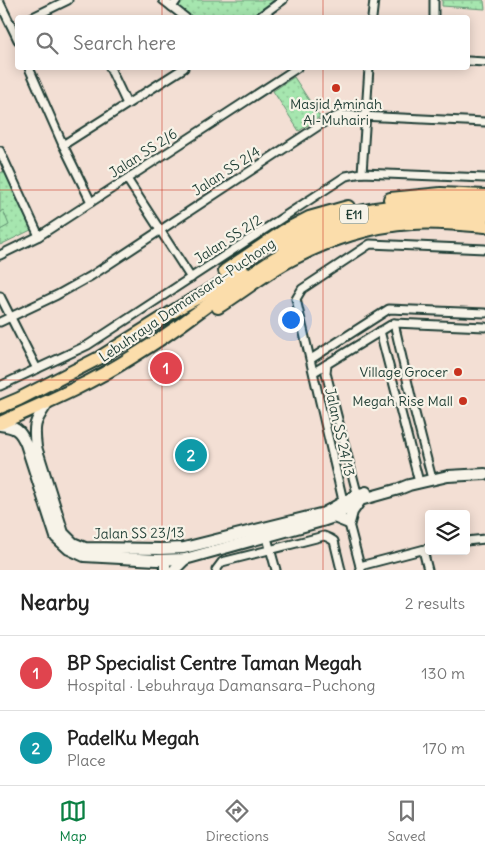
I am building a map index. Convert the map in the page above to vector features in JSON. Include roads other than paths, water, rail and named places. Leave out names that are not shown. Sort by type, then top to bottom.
[{"type":"highway","points":[[182,306],[202,286],[284,231],[309,218],[374,201],[413,196],[442,194],[485,196]]},
{"type":"highway","name":"Lebuhraya Damansara–Puchong","points":[[0,424],[97,379],[132,357],[193,316],[272,249],[306,231],[342,217],[372,210],[402,206],[445,204],[485,207]]},
{"type":"highway","name":"Lebuhraya Damansara–Puchong","points":[[0,407],[99,358],[206,293],[310,239],[343,226],[370,219],[402,215],[447,214],[485,216]]},
{"type":"highway","points":[[193,316],[213,310],[291,259],[344,237],[374,228],[412,223],[451,223],[485,226]]},
{"type":"street","points":[[37,15],[68,0]]},
{"type":"street","points":[[163,0],[182,15]]},
{"type":"street","points":[[172,7],[177,0]]},
{"type":"street","points":[[262,15],[283,0]]},
{"type":"street","points":[[372,15],[374,0]]},
{"type":"street","points":[[434,0],[434,15]]},
{"type":"street","points":[[0,3],[15,25]]},
{"type":"street","points":[[470,61],[485,62]]},
{"type":"street","points":[[30,70],[91,202]]},
{"type":"street","points":[[111,70],[127,104]]},
{"type":"street","points":[[63,145],[181,70]]},
{"type":"street","name":"Jalan SS 2/6","points":[[0,256],[39,236],[294,70]]},
{"type":"street","points":[[362,173],[369,70]]},
{"type":"street","name":"Jalan SS 2/4","points":[[0,322],[57,296],[83,281],[326,121],[340,115],[485,122]]},
{"type":"street","points":[[0,151],[39,236]]},
{"type":"street","name":"Jalan SS 2/2","points":[[0,386],[88,345],[346,176],[362,173],[485,178]]},
{"type":"street","points":[[127,178],[191,278]]},
{"type":"street","name":"Jalan SS 24/13","points":[[360,568],[296,299],[302,289],[370,244],[485,249]]},
{"type":"street","points":[[0,296],[37,369]]},
{"type":"street","points":[[310,359],[389,309],[485,313]]},
{"type":"street","points":[[314,372],[394,323],[485,328]]},
{"type":"street","points":[[394,323],[432,479]]},
{"type":"street","points":[[380,331],[414,483]]},
{"type":"street","points":[[310,359],[318,363],[327,364]]},
{"type":"street","points":[[327,364],[326,373],[359,497],[349,523],[334,517]]},
{"type":"street","name":"Jalan SS 23/13","points":[[48,402],[35,422],[36,447],[63,533],[73,542],[85,548],[168,561],[219,540],[334,517],[345,505]]},
{"type":"street","name":"Jalan SS 23/13","points":[[0,424],[15,428],[22,435],[56,537],[69,549],[84,556],[168,561],[185,559],[345,505]]},
{"type":"street","points":[[345,505],[359,497],[399,489],[432,479],[485,474]]},
{"type":"street","points":[[266,532],[276,570]]},
{"type":"street","points":[[216,570],[222,562],[324,536],[334,541],[341,570]]},
{"type":"street","points":[[470,541],[485,539]]},
{"type":"street","points":[[360,568],[425,549]]},
{"type":"street","points":[[427,555],[428,570]]},
{"type":"place","name":"Masjid Aminah Al-Muhairi","points":[[336,88]]},
{"type":"place","name":"BP Specialist Centre Taman Megah","points":[[166,368]]},
{"type":"place","name":"Village Grocer","points":[[458,372]]},
{"type":"place","name":"Megah Rise Mall","points":[[463,401]]},
{"type":"place","name":"PadelKu Megah","points":[[191,455]]}]
